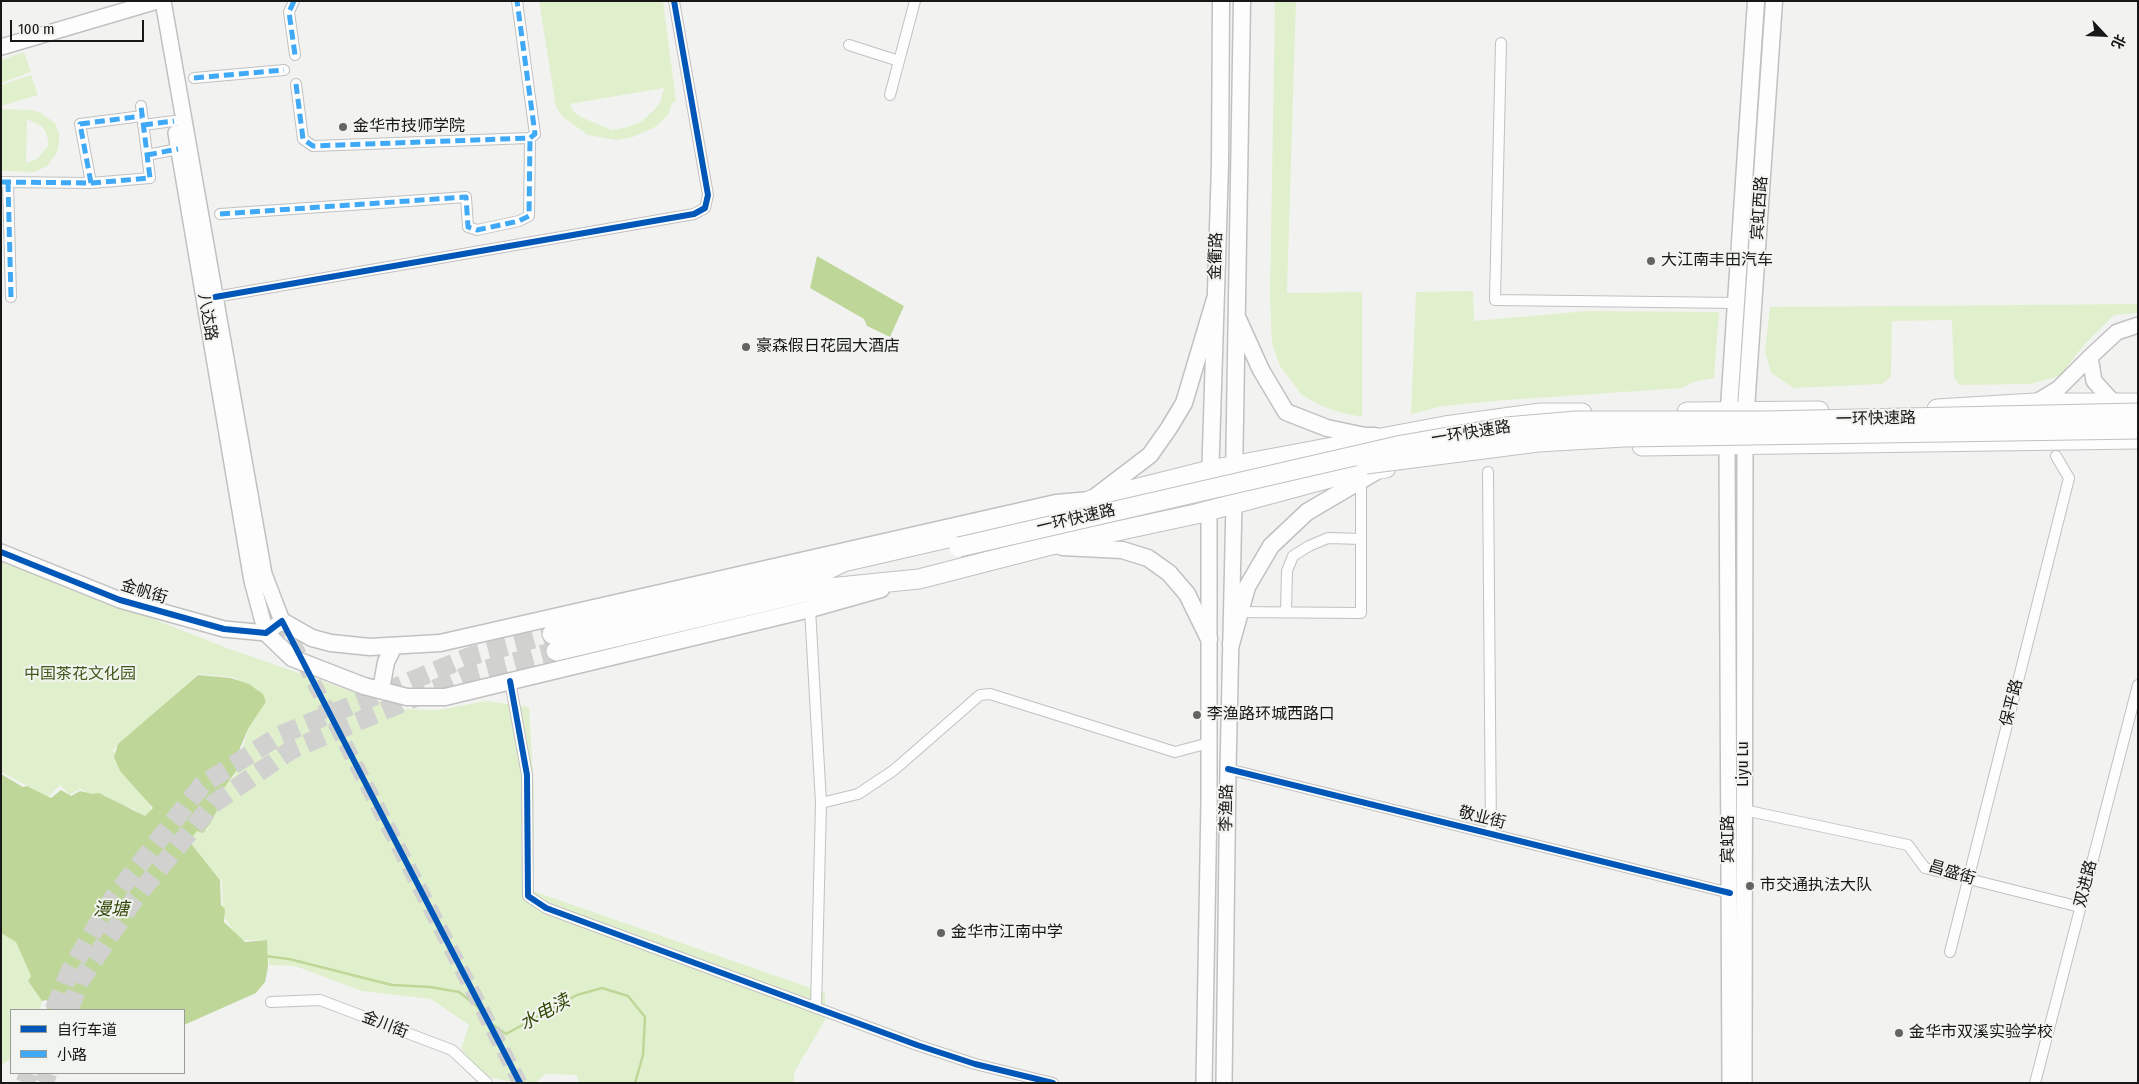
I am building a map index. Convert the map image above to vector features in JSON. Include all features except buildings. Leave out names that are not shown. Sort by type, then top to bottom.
[{"type":"highway","points":[[819,581],[843,562],[1057,513],[1091,500],[1210,470],[1445,426],[1541,414],[1890,410],[2035,403],[2138,403]]},
{"type":"highway","name":"一环快速路","points":[[959,552],[1402,445],[1506,427],[1576,422],[1765,421],[2138,413]]},
{"type":"highway","name":"一环快速路","points":[[819,581],[1365,464],[1538,442],[1624,437],[2138,429]]},
{"type":"highway","points":[[554,643],[819,581],[919,579],[1047,546],[1209,510],[1337,476],[1446,459],[1565,446],[1736,446],[2138,439]]},
{"type":"main road","name":"金衢路","points":[[1209,510],[1220,165],[1221,1]]},
{"type":"main road","name":"金衢路","points":[[1234,503],[1242,1]]},
{"type":"main road","name":"宾虹西路","points":[[1736,446],[1736,303],[1756,1]]},
{"type":"main road","name":"宾虹西路","points":[[1737,411],[1774,1]]},
{"type":"main road","points":[[1,47],[157,2],[215,297],[264,574],[282,621],[312,638],[330,643],[370,647],[440,643],[1056,503],[1091,500],[1150,454],[1169,428],[1184,403],[1215,298]]},
{"type":"main road","name":"八达路","points":[[157,2],[178,149],[252,581],[266,633]]},
{"type":"main road","points":[[1237,315],[1261,370],[1286,412],[1328,428],[1346,432],[1365,436],[1392,435]]},
{"type":"main road","points":[[2035,403],[2058,389],[2117,332],[2138,326]]},
{"type":"main road","points":[[2090,357],[2094,381],[2114,403]]},
{"type":"main road","name":"Liyu Lu","points":[[1736,446],[1744,810],[1744,1083]]},
{"type":"main road","name":"宾虹路","points":[[1730,1083],[1730,893],[1736,446]]},
{"type":"main road","points":[[1236,612],[1247,587],[1271,546],[1307,512],[1378,470]]},
{"type":"main road","points":[[1231,644],[1236,612],[1234,503]]},
{"type":"main road","name":"李渔路","points":[[1204,1083],[1209,743],[1209,510]]},
{"type":"main road","points":[[1047,546],[1122,550],[1148,558],[1169,573],[1187,594],[1209,639]]},
{"type":"main road","name":"金帆街","points":[[1,552],[120,600],[224,630],[266,633]]},
{"type":"main road","points":[[282,621],[266,633],[292,658],[364,686],[407,697],[445,697],[810,609],[919,579]]},
{"type":"main road","name":"李渔路","points":[[1224,1083],[1231,644]]},
{"type":"main road","points":[[381,690],[386,662],[394,646]]},
{"type":"street","points":[[294,1],[289,12],[295,55]]},
{"type":"street","points":[[296,84],[303,139],[313,146],[530,138],[535,134],[517,1]]},
{"type":"street","points":[[215,297],[694,214],[705,208],[708,195],[674,1]]},
{"type":"street","points":[[890,96],[915,1]]},
{"type":"street","points":[[1501,42],[1495,300],[1736,303]]},
{"type":"street","points":[[849,45],[899,62]]},
{"type":"street","points":[[194,78],[284,70]]},
{"type":"street","points":[[90,183],[80,124],[142,116],[174,122]]},
{"type":"street","points":[[11,298],[4,182],[90,183],[150,178],[142,116]]},
{"type":"street","points":[[220,214],[466,198],[468,227],[477,230],[519,221],[529,216],[530,138]]},
{"type":"street","points":[[147,155],[178,149]]},
{"type":"street","name":"保平路","points":[[1950,952],[2069,478],[2056,456]]},
{"type":"street","points":[[1488,472],[1491,834]]},
{"type":"street","points":[[1236,612],[1361,613],[1361,480]]},
{"type":"street","points":[[1286,612],[1287,571],[1294,556],[1309,546],[1328,538],[1361,539]]},
{"type":"street","points":[[810,609],[821,803],[816,1008]]},
{"type":"street","points":[[510,681],[527,775],[528,896],[546,908],[917,1046],[975,1064],[1053,1083]]},
{"type":"street","name":"双进路","points":[[2035,1083],[2138,685]]},
{"type":"street","points":[[821,803],[858,794],[894,770],[980,695],[990,694],[1175,752],[1209,743]]},
{"type":"street","name":"敬业街","points":[[1228,769],[1730,893]]},
{"type":"street","name":"昌盛街","points":[[1744,810],[1908,845],[1925,868],[2080,907]]},
{"type":"street","name":"金川街","points":[[271,1002],[320,1000],[327,1002],[452,1050],[487,1083]]},
{"type":"green space","points":[[539,1],[663,1],[676,101],[672,103],[668,115],[655,127],[633,137],[617,140],[588,135],[563,117],[556,107]],"holes":[[[664,88],[660,103],[642,121],[628,127],[612,130],[579,116],[573,111],[570,104]]]},
{"type":"green space","points":[[1275,1],[1296,1],[1287,293],[1362,292],[1362,417],[1338,412],[1302,395],[1280,366],[1272,344],[1270,297]]},
{"type":"green space","points":[[24,52],[31,72],[1,83],[1,60]]},
{"type":"green space","points":[[31,75],[38,95],[1,106],[1,85]]},
{"type":"green space","points":[[1,109],[31,110],[41,113],[55,123],[59,133],[59,143],[57,153],[47,166],[35,172],[1,171]],"holes":[[[27,119],[41,126],[46,132],[49,145],[37,159],[26,163]]]},
{"type":"green space","points":[[1473,291],[1474,321],[1587,311],[1719,312],[1714,378],[1693,382],[1683,388],[1443,406],[1411,414],[1416,292]]},
{"type":"green space","points":[[2138,304],[2138,313],[2114,315],[2083,346],[2060,376],[2030,384],[1959,385],[1954,377],[1952,320],[1892,321],[1891,376],[1882,384],[1793,388],[1771,373],[1765,351],[1770,307]]},
{"type":"green space","name":"中国茶花文化园","points":[[1,559],[227,648],[402,709],[438,710],[486,701],[529,707],[534,790],[533,891],[825,993],[826,1018],[795,1071],[793,1083],[578,1083],[577,1075],[546,1074],[535,1083],[519,1083],[487,1077],[461,1049],[469,1025],[431,999],[362,991],[295,966],[269,965],[265,940],[239,940],[223,915],[222,882],[189,841],[196,829],[207,830],[217,811],[225,785],[235,775],[250,723],[267,702],[258,690],[233,677],[198,674],[113,750],[153,811],[146,818],[134,809],[120,805],[105,795],[90,795],[80,789],[69,795],[60,785],[48,797],[1,772]]},
{"type":"green space","points":[[1,933],[16,941],[31,976],[28,981],[42,1001],[40,1009],[10,1009],[10,1060],[1,1065]]},
{"type":"water","points":[[817,256],[904,306],[890,337],[867,326],[864,319],[810,288]]},
{"type":"water","name":"漫塘","points":[[198,675],[231,678],[249,684],[263,694],[266,702],[249,727],[240,748],[237,770],[224,788],[220,805],[210,824],[203,833],[197,831],[189,841],[220,880],[221,905],[225,909],[224,922],[245,942],[267,940],[268,967],[265,982],[256,993],[185,1025],[185,1009],[47,1009],[47,1000],[42,1001],[28,981],[31,976],[16,942],[1,933],[1,774],[23,787],[27,786],[51,798],[61,790],[71,796],[80,791],[92,794],[99,793],[145,816],[153,808],[120,771],[114,757],[118,744]]},
{"type":"waterway","name":"水电渎","points":[[265,956],[289,959],[392,985],[430,987],[459,992],[477,1006],[490,1023],[506,1034],[577,995],[602,988],[628,996],[645,1017],[643,1055],[635,1083]]},
{"type":"tunnel","points":[[282,621],[520,1083]]},
{"type":"tunnel","points":[[54,1009],[70,971],[113,898],[202,785],[280,735],[471,656],[552,634]]},
{"type":"tunnel","points":[[69,1009],[80,981],[135,898],[213,804],[291,750],[475,672],[556,651]]},
{"type":"tunnel","points":[[25,1083],[29,1074]]},
{"type":"tunnel","points":[[44,1083],[48,1074]]},
{"type":"marked path","points":[[294,1],[289,12],[295,55]]},
{"type":"marked path","points":[[296,84],[303,139],[313,146],[530,138],[535,134],[517,1]]},
{"type":"marked path","points":[[194,78],[284,70]]},
{"type":"marked path","points":[[1,182],[91,183],[150,178],[141,106]]},
{"type":"marked path","points":[[91,183],[80,124],[142,116]]},
{"type":"marked path","points":[[143,125],[174,121]]},
{"type":"marked path","points":[[220,214],[466,197],[468,227],[477,230],[519,221],[529,216],[530,138]]},
{"type":"marked path","points":[[147,155],[178,149]]},
{"type":"marked path","points":[[8,182],[11,297]]},
{"type":"cycle path","points":[[215,297],[694,214],[705,208],[708,195],[674,1]]},
{"type":"cycle path","points":[[1,552],[120,600],[224,629],[266,633],[282,621],[520,1083]]},
{"type":"cycle path","points":[[510,681],[527,775],[528,896],[546,908],[917,1045],[975,1064],[1053,1083]]},
{"type":"cycle path","points":[[1228,769],[1730,893]]},
{"type":"place","name":"金华市技师学院","points":[[343,127]]},
{"type":"place","name":"大江南丰田汽车","points":[[1651,261]]},
{"type":"place","name":"豪森假日花园大酒店","points":[[746,347]]},
{"type":"place","name":"李渔路环城西路口","points":[[1197,715]]},
{"type":"place","name":"市交通执法大队","points":[[1750,886]]},
{"type":"place","name":"金华市江南中学","points":[[941,933]]},
{"type":"place","name":"金华市双溪实验学校","points":[[1899,1033]]}]
